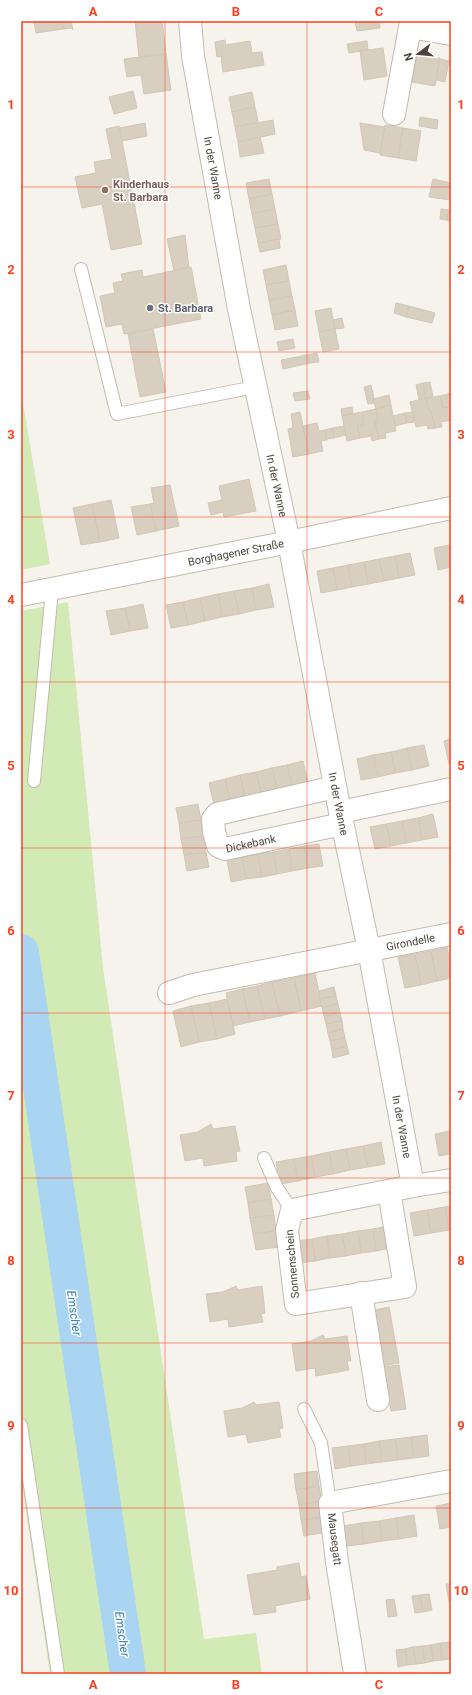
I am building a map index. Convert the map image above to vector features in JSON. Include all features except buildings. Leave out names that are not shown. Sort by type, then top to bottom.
[{"type":"street","name":"In der Wanne","points":[[190,21],[193,56],[239,309],[289,542],[341,818],[369,950],[413,1186]]},
{"type":"street","points":[[394,114],[410,27],[451,34]]},
{"type":"street","name":"Borghagener Straße","points":[[21,595],[52,590],[451,508]]},
{"type":"street","name":"Dickebank","points":[[335,787],[216,814],[213,819],[214,832],[218,846],[225,849],[451,789]]},
{"type":"street","name":"Girondelle","points":[[369,950],[451,934]]},
{"type":"street","points":[[168,993],[193,985],[369,950]]},
{"type":"street","points":[[292,1210],[451,1180]]},
{"type":"street","name":"Sonnenschein","points":[[292,1210],[287,1230],[296,1304],[405,1286],[389,1191]]},
{"type":"street","points":[[361,1293],[378,1400]]},
{"type":"street","name":"Mausegatt","points":[[355,1674],[330,1503],[451,1481]]},
{"type":"lane","points":[[81,269],[117,414],[255,387]]},
{"type":"lane","points":[[34,781],[52,590]]},
{"type":"lane","points":[[264,1158],[277,1188],[292,1210]]},
{"type":"lane","points":[[304,1409],[321,1443],[330,1503]]},
{"type":"lane","points":[[21,1425],[58,1674]]},
{"type":"green space","points":[[21,391],[50,564],[21,570]]},
{"type":"green space","points":[[68,602],[103,968],[204,1639],[256,1633],[262,1674],[50,1674],[21,1478],[21,611]]},
{"type":"waterway","name":"Emscher","points":[[21,952],[128,1674]]},
{"type":"place","name":"Kinderhaus St. Barbara","points":[[105,190]]},
{"type":"place","name":"St. Barbara","points":[[150,308]]}]
